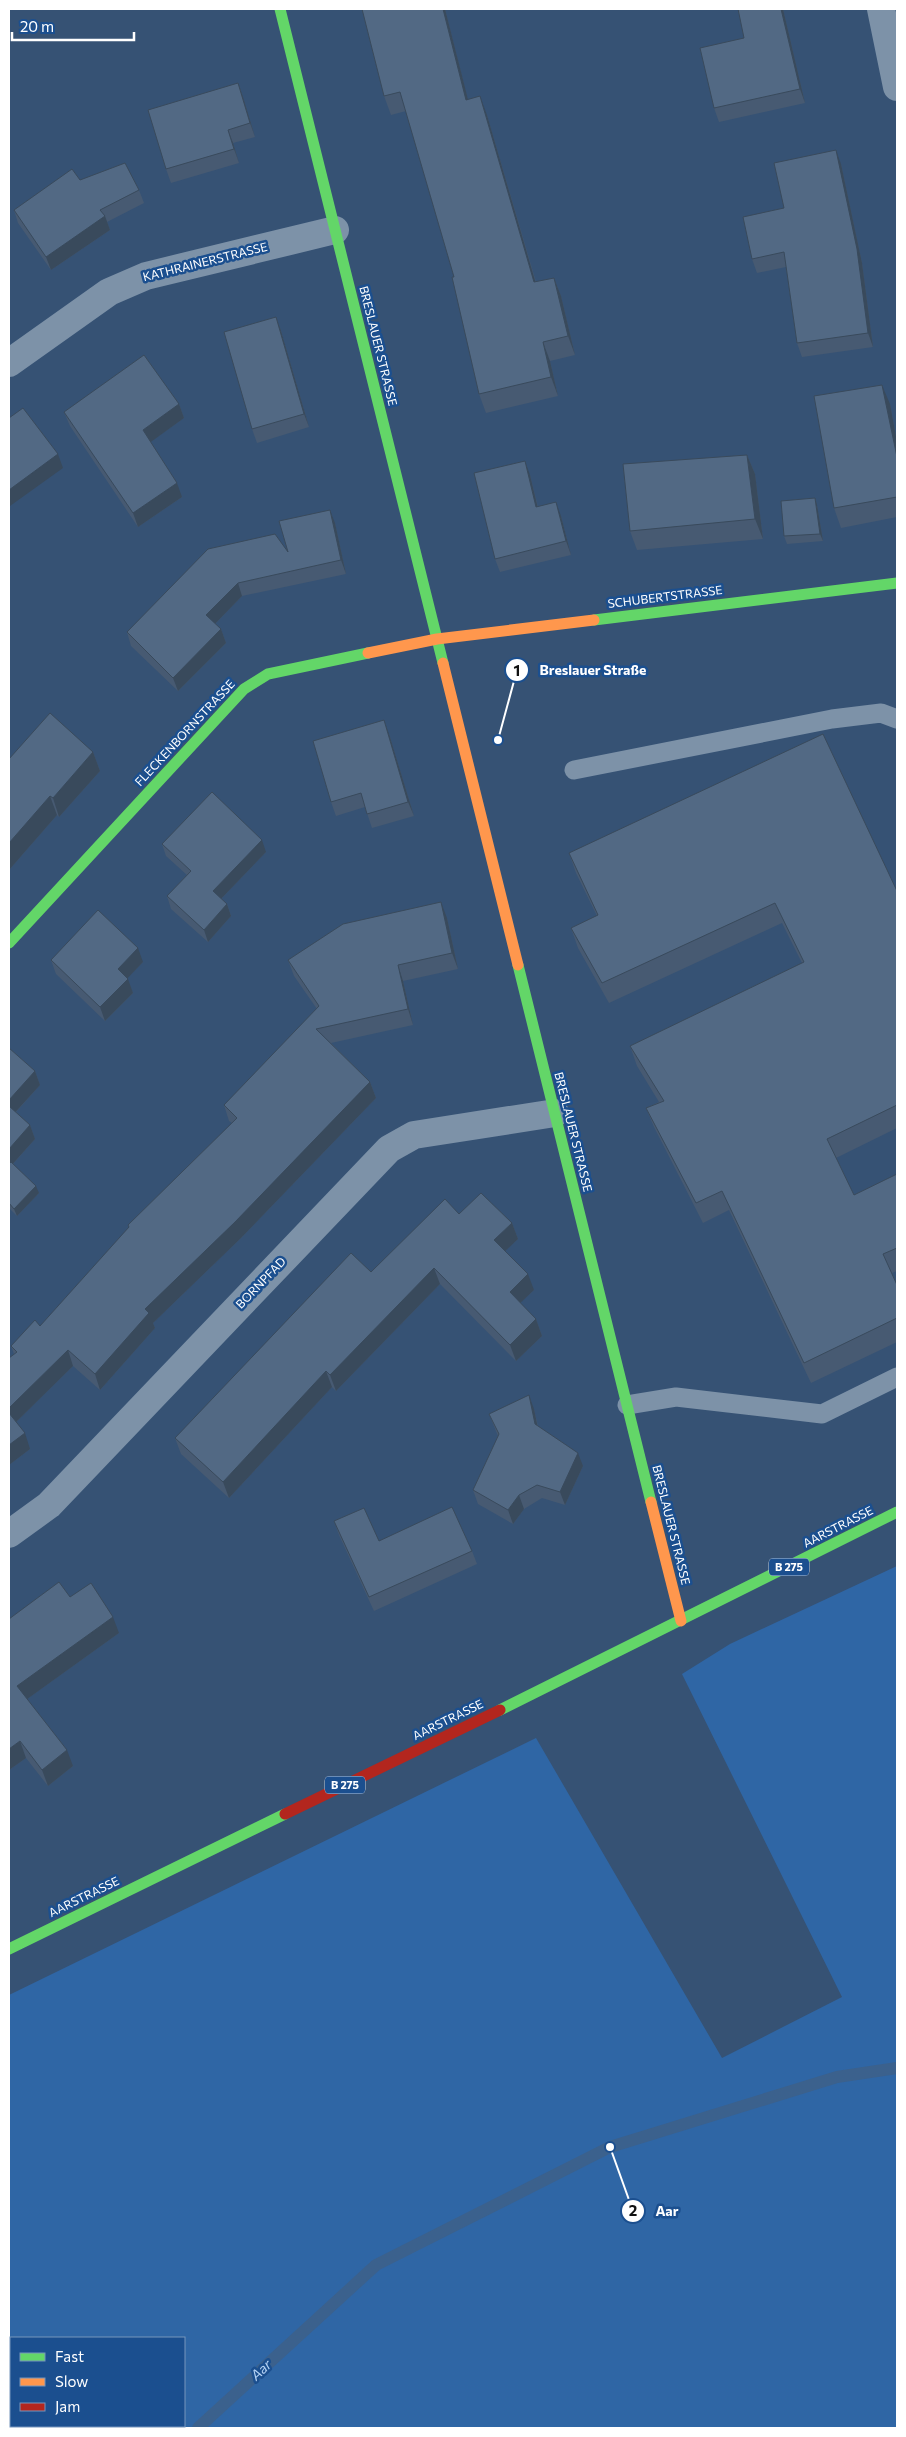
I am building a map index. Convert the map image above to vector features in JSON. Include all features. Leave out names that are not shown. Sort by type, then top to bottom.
[{"type":"street","name":"BRESLAUER STRASSE","points":[[280,9],[681,1621]]},
{"type":"street","points":[[881,9],[897,87]]},
{"type":"street","name":"KATHRAINERSTRASSE","points":[[9,363],[109,292],[146,276],[335,230]]},
{"type":"street","name":"SCHUBERTSTRASSE","points":[[437,639],[897,583]]},
{"type":"street","name":"FLECKENBORNSTRASSE","points":[[9,943],[244,689],[268,674],[437,639]]},
{"type":"street","name":"BORNPFAD","points":[[9,1534],[49,1505],[389,1149],[414,1135],[554,1113]]},
{"type":"street","name":"AARSTRASSE","points":[[9,1949],[681,1621],[897,1512]]},
{"type":"lane","points":[[574,770],[832,719],[881,713],[897,719]]},
{"type":"lane","points":[[628,1405],[676,1398],[822,1414],[897,1378]]},
{"type":"shaded area","points":[[897,1566],[897,2428],[9,2428],[9,1995],[536,1738],[722,2058],[842,1997],[682,1674],[730,1644]]},
{"type":"building","points":[[362,9],[443,9],[466,100],[480,96],[534,282],[554,278],[568,336],[543,342],[551,377],[479,394],[452,277],[454,277],[400,92],[384,96]]},
{"type":"building","points":[[738,9],[781,9],[800,89],[714,108],[700,48],[744,38]]},
{"type":"building","points":[[238,83],[250,123],[228,130],[234,149],[166,169],[148,110]]},
{"type":"building","points":[[836,150],[857,249],[868,333],[797,343],[784,252],[752,259],[743,217],[784,208],[774,163]]},
{"type":"building","points":[[125,163],[139,190],[100,210],[105,216],[46,257],[14,210],[72,169],[80,180]]},
{"type":"building","points":[[276,317],[304,414],[252,429],[224,332]]},
{"type":"building","points":[[144,355],[179,404],[143,430],[177,483],[133,513],[64,412]]},
{"type":"building","points":[[882,385],[897,457],[897,497],[834,508],[814,396]]},
{"type":"building","points":[[23,408],[58,454],[9,490],[9,418]]},
{"type":"building","points":[[747,455],[755,519],[630,531],[623,464]]},
{"type":"building","points":[[525,461],[536,507],[556,502],[566,541],[495,559],[474,473]]},
{"type":"building","points":[[815,498],[820,534],[784,536],[781,501]]},
{"type":"building","points":[[330,510],[341,560],[238,583],[206,615],[221,629],[173,678],[127,632],[208,549],[275,534],[288,552],[279,521]]},
{"type":"building","points":[[50,713],[93,752],[53,798],[50,796],[9,843],[9,759]]},
{"type":"building","points":[[384,720],[408,802],[367,814],[361,793],[331,802],[313,741]]},
{"type":"building","points":[[823,734],[897,891],[897,1105],[827,1139],[854,1195],[897,1174],[897,1248],[883,1254],[897,1285],[897,1318],[804,1363],[722,1191],[696,1203],[646,1108],[664,1101],[630,1046],[804,962],[775,903],[602,983],[571,928],[598,915],[569,853]]},
{"type":"building","points":[[212,792],[262,840],[213,891],[227,904],[204,930],[167,896],[191,871],[162,844]]},
{"type":"building","points":[[441,902],[452,953],[398,965],[408,1009],[316,1029],[370,1082],[235,1222],[145,1309],[149,1313],[95,1374],[68,1350],[9,1408],[9,1358],[17,1352],[11,1346],[35,1320],[40,1326],[129,1227],[128,1225],[237,1118],[224,1105],[319,1006],[288,960],[343,924]]},
{"type":"building","points":[[98,910],[138,948],[118,969],[128,979],[100,1007],[51,960]]},
{"type":"building","points":[[9,1048],[35,1071],[9,1100]]},
{"type":"building","points":[[9,1106],[30,1125],[9,1149]]},
{"type":"building","points":[[11,1162],[36,1186],[14,1209],[9,1203],[9,1164]]},
{"type":"building","points":[[481,1193],[512,1223],[494,1240],[528,1274],[510,1292],[536,1319],[510,1345],[434,1268],[330,1375],[326,1371],[223,1482],[175,1438],[351,1253],[371,1272],[445,1199],[459,1214]]},
{"type":"building","points":[[529,1395],[535,1424],[578,1453],[560,1492],[537,1485],[519,1495],[508,1510],[473,1490],[499,1434],[489,1414]]},
{"type":"building","points":[[9,1413],[25,1433],[9,1445]]},
{"type":"building","points":[[452,1507],[472,1551],[369,1597],[334,1521],[364,1508],[379,1541]]},
{"type":"building","points":[[59,1582],[70,1597],[91,1583],[113,1617],[17,1686],[67,1750],[42,1770],[20,1741],[9,1749],[9,1619]]},
{"type":"waterway","name":"Aar","points":[[198,2428],[376,2265],[610,2147],[837,2077],[897,2068]]},
{"type":"traffic: fast","points":[[280,9],[443,663]]},
{"type":"traffic: fast","points":[[594,620],[897,583]]},
{"type":"traffic: fast","points":[[9,943],[244,689],[268,674],[368,653]]},
{"type":"traffic: fast","points":[[518,965],[651,1502]]},
{"type":"traffic: fast","points":[[500,1710],[897,1512]]},
{"type":"traffic: fast","points":[[9,1949],[285,1814]]},
{"type":"traffic: slow","points":[[368,653],[437,639],[594,620]]},
{"type":"traffic: slow","points":[[443,663],[518,965]]},
{"type":"traffic: slow","points":[[651,1502],[681,1621]]},
{"type":"traffic: jam","points":[[285,1814],[500,1710]]},
{"type":"place","name":"Breslauer Straße","points":[[498,740]]},
{"type":"place","name":"Aar","points":[[610,2147]]}]
